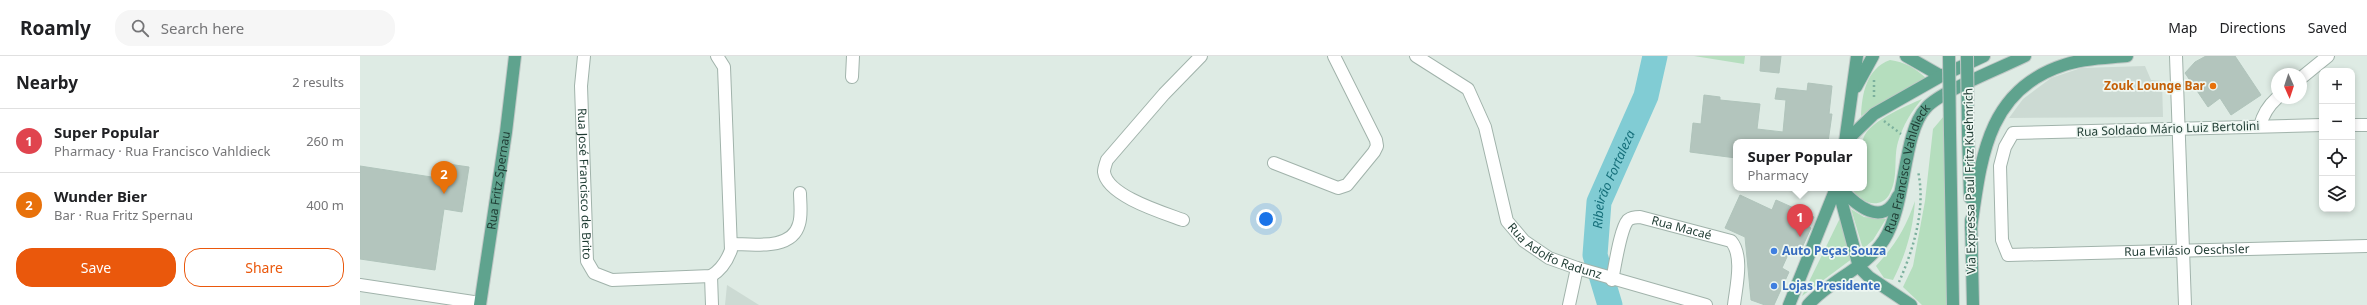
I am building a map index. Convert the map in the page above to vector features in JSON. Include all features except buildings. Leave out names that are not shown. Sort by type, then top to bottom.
[{"type":"main road","name":"Rua Fritz Spernau","points":[[480,304],[506,132],[514,56]]},
{"type":"main road","points":[[1845,139],[1857,56]]},
{"type":"main road","points":[[1852,94],[1873,56]]},
{"type":"main road","points":[[1906,56],[1941,76]]},
{"type":"main road","name":"Via Expressa Paul Fritz Kuehnrich","points":[[1949,56],[1953,305]]},
{"type":"main road","name":"Via Expressa Paul Fritz Kuehnrich","points":[[1967,56],[1973,305]]},
{"type":"main road","name":"Rua Francisco Vahldieck","points":[[1848,139],[1874,114],[1941,76],[1984,56]]},
{"type":"main road","name":"Rua Francisco Vahldieck","points":[[1808,305],[1819,293],[1859,267],[1883,241],[1894,219],[1918,119],[1926,107],[1939,97],[2025,56]]},
{"type":"main road","points":[[1971,228],[1986,144],[1993,124],[2007,104],[2021,89],[2043,74],[2064,64],[2090,59],[2127,56]]},
{"type":"main road","points":[[1841,191],[1862,210],[1873,212],[1885,210],[1895,204],[1903,186]]},
{"type":"main road","points":[[1788,305],[1837,191]]},
{"type":"main road","points":[[1839,191],[1859,267],[1870,277],[1911,305]]},
{"type":"street","name":"Rua José Francisco de Brito","points":[[584,56],[581,86],[587,261],[594,274],[612,280],[711,276]]},
{"type":"street","points":[[712,305],[711,276],[717,272],[728,259],[731,244],[724,67],[717,56]]},
{"type":"street","points":[[852,56],[852,77]]},
{"type":"street","points":[[1183,220],[1128,198],[1108,181],[1104,172],[1106,160],[1164,94],[1201,56]]},
{"type":"street","points":[[1274,162],[1338,188],[1342,188],[1348,185],[1374,152],[1377,146],[1376,140],[1334,56]]},
{"type":"street","name":"Rua Adolfo Radunz","points":[[1416,56],[1468,89],[1485,127],[1507,221],[1524,241],[1549,258],[1583,270],[1610,279],[1706,305]]},
{"type":"street","points":[[2176,56],[2185,305]]},
{"type":"street","points":[[2307,73],[2328,56]]},
{"type":"street","points":[[2260,126],[2262,116],[2271,103]]},
{"type":"street","points":[[2355,125],[2367,125]]},
{"type":"street","name":"Rua Soldado Mário Luiz Bertolini","points":[[2008,255],[2002,240],[2000,166],[2004,147],[2013,133],[2260,126],[2319,126]]},
{"type":"street","points":[[731,244],[777,243],[792,236],[799,224],[800,193]]},
{"type":"street","name":"Rua Macaé","points":[[1610,279],[1627,221],[1632,218],[1640,217],[1732,241],[1736,246],[1738,256],[1734,305]]},
{"type":"street","name":"Rua Evilásio Oeschsler","points":[[2008,255],[2367,246]]},
{"type":"street","points":[[1569,305],[1583,270]]},
{"type":"street","points":[[360,285],[480,304]]},
{"type":"shaded area","points":[[2145,66],[2151,80],[2162,81],[2163,117],[2009,118],[2023,99],[2051,78],[2081,68]]},
{"type":"shaded area","points":[[727,285],[759,305],[725,305]]},
{"type":"green space","points":[[1694,56],[1745,56],[1744,64]]},
{"type":"green space","points":[[1890,60],[1910,66],[1926,78],[1861,116],[1864,91],[1867,83],[1875,69]]},
{"type":"green space","points":[[1922,99],[1908,119],[1898,142],[1895,175],[1892,189],[1885,200],[1880,202],[1874,203],[1863,200],[1858,197],[1854,191],[1867,191],[1867,139],[1864,139],[1865,135],[1878,122]]},
{"type":"green space","points":[[1944,116],[1948,305],[1922,305],[1903,287],[1913,266],[1925,201],[1933,129]]},
{"type":"green space","points":[[1915,201],[1911,232],[1902,261],[1893,280],[1884,278],[1876,266],[1899,236],[1908,220]]},
{"type":"green space","points":[[1851,209],[1864,217],[1886,219],[1873,240],[1863,249]]},
{"type":"green space","points":[[1841,216],[1853,258],[1802,296]]},
{"type":"waterway","name":"Ribeirão Fortaleza","points":[[1610,305],[1595,255],[1599,202],[1646,96],[1655,56]]},
{"type":"place","name":"Zouk Lounge Bar","points":[[2213,86]]},
{"type":"place","name":"Wunder Bier","points":[[444,194]]},
{"type":"place","name":"Super Popular","points":[[1800,237]]},
{"type":"place","name":"Auto Peças Souza","points":[[1774,251]]},
{"type":"place","name":"Lojas Presidente","points":[[1774,286]]}]
